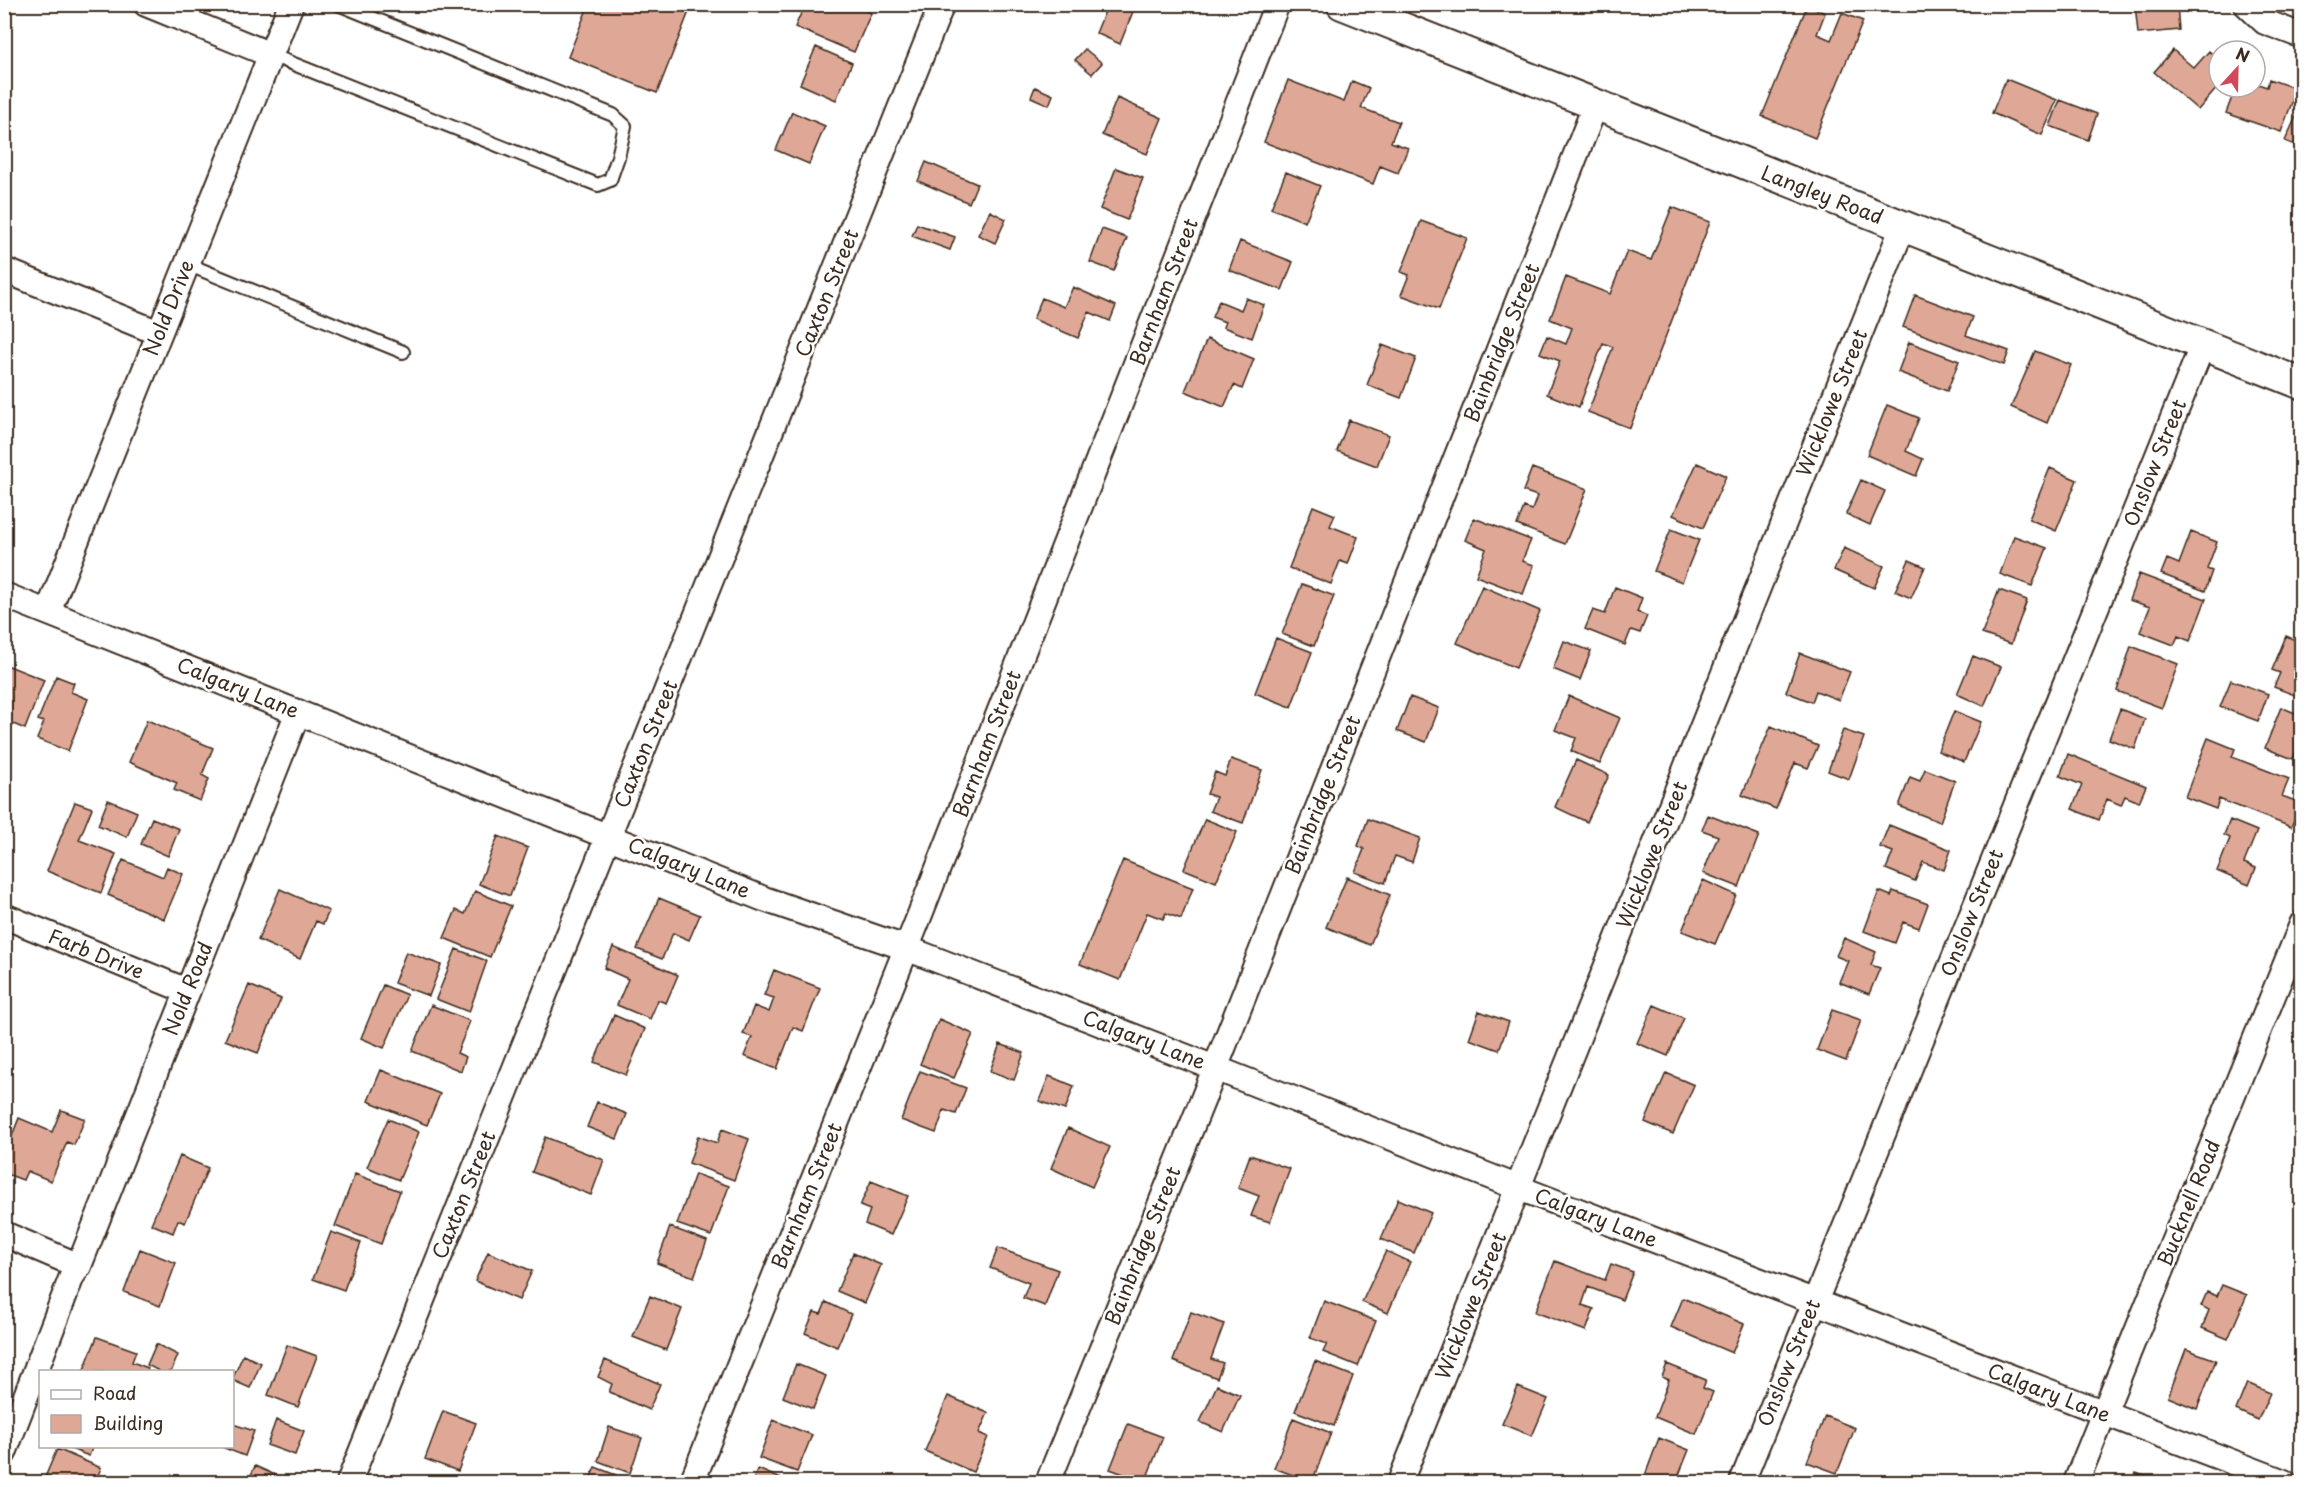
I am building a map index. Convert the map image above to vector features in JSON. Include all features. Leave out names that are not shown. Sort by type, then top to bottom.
[{"type":"street","points":[[146,4],[271,55]]},
{"type":"street","name":"Nold Drive","points":[[48,612],[291,4]]},
{"type":"street","name":"Caxton Street","points":[[349,1482],[942,4]]},
{"type":"street","name":"Barnham Street","points":[[692,1482],[906,948],[1277,4]]},
{"type":"street","name":"Langley Road","points":[[1342,4],[2301,384]]},
{"type":"street","points":[[2246,4],[2265,22],[2301,36]]},
{"type":"street","name":"Bainbridge Street","points":[[1047,1482],[1215,1068],[1595,106]]},
{"type":"street","name":"Wicklowe Street","points":[[1400,1482],[1903,226]]},
{"type":"street","points":[[4,270],[159,333]]},
{"type":"street","name":"Onslow Street","points":[[1742,1482],[2203,344]]},
{"type":"street","name":"Calgary Lane","points":[[4,595],[764,899],[906,948],[1814,1303],[2284,1482]]},
{"type":"street","name":"Nold Road","points":[[79,1266],[298,712]]},
{"type":"street","name":"Farb Drive","points":[[4,916],[187,991]]},
{"type":"street","name":"Bucknell Road","points":[[2076,1482],[2301,924]]},
{"type":"street","points":[[4,1234],[79,1266],[72,1276],[4,1453]]},
{"type":"lane","points":[[271,55],[598,185],[610,180],[618,157],[624,126],[614,116],[338,4]]},
{"type":"lane","points":[[187,264],[403,352]]},
{"type":"building","points":[[589,4],[692,4],[657,93],[568,57]]},
{"type":"building","points":[[805,4],[852,4],[871,13],[854,52],[795,27]]},
{"type":"building","points":[[1108,4],[1136,4],[1120,44],[1096,33]]},
{"type":"building","points":[[2135,4],[2177,4],[2179,30],[2138,34]]},
{"type":"building","points":[[1807,6],[1825,13],[1817,34],[1831,40],[1842,13],[1863,21],[1815,138],[1762,116]]},
{"type":"building","points":[[816,47],[852,63],[836,100],[800,84]]},
{"type":"building","points":[[1085,49],[1102,63],[1092,74],[1075,60]]},
{"type":"building","points":[[2173,50],[2194,68],[2207,53],[2208,99],[2198,110],[2154,72]]},
{"type":"building","points":[[2006,79],[2057,100],[2042,135],[1992,113]]},
{"type":"building","points":[[2269,79],[2297,89],[2281,132],[2226,113],[2231,99],[2267,99]]},
{"type":"building","points":[[1288,80],[1344,102],[1352,81],[1369,88],[1361,108],[1399,122],[1391,142],[1408,148],[1398,173],[1380,166],[1373,184],[1264,142]]},
{"type":"building","points":[[1035,87],[1053,95],[1049,105],[1031,97]]},
{"type":"building","points":[[1117,98],[1162,118],[1147,154],[1102,135]]},
{"type":"building","points":[[2060,100],[2097,114],[2088,140],[2050,126]]},
{"type":"building","points":[[2302,103],[2302,148],[2285,141]]},
{"type":"building","points":[[792,112],[825,126],[809,164],[776,150]]},
{"type":"building","points":[[926,162],[977,184],[969,203],[918,181]]},
{"type":"building","points":[[1116,168],[1143,178],[1127,220],[1100,209]]},
{"type":"building","points":[[1286,172],[1320,186],[1305,222],[1271,208]]},
{"type":"building","points":[[1672,207],[1710,222],[1630,428],[1588,412],[1613,347],[1603,343],[1579,407],[1547,394],[1560,361],[1540,353],[1547,336],[1566,344],[1572,328],[1550,319],[1566,277],[1610,294],[1627,251],[1651,260]]},
{"type":"building","points":[[990,211],[1006,219],[995,243],[978,235]]},
{"type":"building","points":[[1421,221],[1467,238],[1439,309],[1401,295],[1409,275],[1401,272]]},
{"type":"building","points":[[917,224],[955,237],[950,250],[912,236]]},
{"type":"building","points":[[1102,229],[1127,238],[1114,271],[1090,262]]},
{"type":"building","points":[[1240,241],[1293,262],[1282,290],[1229,270]]},
{"type":"building","points":[[1073,287],[1116,306],[1110,321],[1089,312],[1078,338],[1033,319],[1042,298],[1064,307]]},
{"type":"building","points":[[1915,295],[1973,317],[1966,335],[2009,351],[2004,365],[1903,327]]},
{"type":"building","points":[[1246,298],[1264,305],[1252,338],[1223,327],[1225,322],[1212,317],[1219,301],[1241,310]]},
{"type":"building","points":[[1207,339],[1254,359],[1242,389],[1234,385],[1224,407],[1185,391]]},
{"type":"building","points":[[1909,342],[1959,361],[1947,391],[1898,372]]},
{"type":"building","points":[[1382,345],[1416,358],[1401,398],[1367,385]]},
{"type":"building","points":[[2035,351],[2071,365],[2047,423],[2011,407]]},
{"type":"building","points":[[1887,405],[1919,418],[1906,451],[1923,459],[1916,476],[1867,455]]},
{"type":"building","points":[[1349,420],[1389,435],[1377,466],[1337,451]]},
{"type":"building","points":[[1697,463],[1726,476],[1703,528],[1673,515]]},
{"type":"building","points":[[1532,468],[1587,489],[1565,544],[1517,525],[1524,507],[1532,510],[1537,496],[1523,491]]},
{"type":"building","points":[[2050,468],[2077,480],[2056,531],[2029,519]]},
{"type":"building","points":[[1861,480],[1885,491],[1870,525],[1846,514]]},
{"type":"building","points":[[1313,506],[1335,515],[1330,526],[1358,537],[1348,564],[1340,561],[1331,584],[1289,568]]},
{"type":"building","points":[[1474,518],[1531,540],[1522,561],[1534,565],[1523,594],[1476,576],[1486,549],[1465,540]]},
{"type":"building","points":[[1671,529],[1699,540],[1682,582],[1654,571]]},
{"type":"building","points":[[2191,532],[2217,542],[2207,569],[2212,571],[2205,591],[2161,574],[2167,559],[2179,564]]},
{"type":"building","points":[[2014,536],[2047,548],[2032,586],[2000,574]]},
{"type":"building","points":[[1844,548],[1884,566],[1874,588],[1834,570]]},
{"type":"building","points":[[1909,560],[1925,567],[1911,598],[1895,591]]},
{"type":"building","points":[[2139,574],[2206,599],[2190,641],[2178,636],[2174,645],[2140,632],[2150,607],[2129,600]]},
{"type":"building","points":[[1302,584],[1334,596],[1314,646],[1282,634]]},
{"type":"building","points":[[1482,586],[1540,611],[1516,668],[1457,643]]},
{"type":"building","points":[[1615,587],[1642,598],[1637,612],[1647,616],[1640,633],[1631,630],[1625,645],[1585,629],[1593,610],[1605,614]]},
{"type":"building","points":[[1999,590],[2027,600],[2011,644],[1982,634]]},
{"type":"building","points":[[2302,592],[2302,616],[2293,612]]},
{"type":"building","points":[[2286,636],[2302,643],[2302,698],[2274,687],[2280,673],[2272,670]]},
{"type":"building","points":[[1276,638],[1312,652],[1291,707],[1255,693]]},
{"type":"building","points":[[1564,641],[1591,651],[1580,680],[1553,669]]},
{"type":"building","points":[[2131,646],[2178,664],[2162,708],[2117,691]]},
{"type":"building","points":[[1800,653],[1850,672],[1839,700],[1816,691],[1812,702],[1786,692]]},
{"type":"building","points":[[1973,656],[2001,667],[1984,706],[1957,694]]},
{"type":"building","points":[[4,664],[44,680],[25,729],[11,723],[4,741]]},
{"type":"building","points":[[56,676],[74,683],[71,692],[88,699],[68,751],[37,739],[44,722],[38,720]]},
{"type":"building","points":[[2231,680],[2268,694],[2258,721],[2220,707]]},
{"type":"building","points":[[1569,696],[1620,718],[1600,764],[1571,751],[1576,738],[1555,730]]},
{"type":"building","points":[[1410,697],[1439,708],[1426,742],[1397,731]]},
{"type":"building","points":[[2281,707],[2302,716],[2302,753],[2296,751],[2293,759],[2265,748]]},
{"type":"building","points":[[2120,709],[2145,719],[2135,749],[2109,739]]},
{"type":"building","points":[[1954,711],[1981,722],[1964,762],[1938,751]]},
{"type":"building","points":[[147,720],[213,748],[202,775],[209,779],[200,801],[174,790],[177,783],[129,762]]},
{"type":"building","points":[[1771,726],[1818,746],[1808,768],[1795,763],[1776,809],[1742,795]]},
{"type":"building","points":[[1843,730],[1864,737],[1849,779],[1828,771]]},
{"type":"building","points":[[2208,738],[2235,749],[2232,757],[2289,779],[2282,796],[2301,803],[2291,827],[2219,799],[2216,809],[2185,797]]},
{"type":"building","points":[[2068,754],[2146,786],[2139,802],[2125,796],[2121,805],[2107,799],[2099,820],[2072,809],[2082,785],[2060,776]]},
{"type":"building","points":[[1231,759],[1262,770],[1243,823],[1210,811],[1216,797],[1207,794],[1215,772],[1225,776]]},
{"type":"building","points":[[1576,760],[1609,775],[1587,822],[1555,807]]},
{"type":"building","points":[[1925,769],[1955,781],[1940,822],[1899,806],[1910,777],[1920,781]]},
{"type":"building","points":[[108,800],[137,812],[127,837],[98,825]]},
{"type":"building","points":[[75,802],[92,808],[79,840],[116,854],[101,893],[47,871]]},
{"type":"building","points":[[1708,815],[1759,835],[1739,887],[1703,873],[1718,836],[1702,830]]},
{"type":"building","points":[[152,818],[179,829],[168,856],[141,844]]},
{"type":"building","points":[[1205,819],[1237,832],[1216,882],[1184,869]]},
{"type":"building","points":[[1368,819],[1420,838],[1412,862],[1395,856],[1385,883],[1355,872],[1364,849],[1358,846]]},
{"type":"building","points":[[2230,820],[2257,831],[2244,863],[2256,868],[2249,885],[2217,871],[2230,838],[2224,835]]},
{"type":"building","points":[[1889,825],[1951,850],[1944,870],[1923,862],[1915,881],[1886,869],[1893,852],[1880,847]]},
{"type":"building","points":[[498,836],[528,848],[510,896],[479,884]]},
{"type":"building","points":[[123,860],[163,877],[167,867],[183,874],[164,919],[108,895]]},
{"type":"building","points":[[1123,860],[1193,888],[1181,919],[1166,913],[1163,919],[1147,913],[1120,980],[1080,964]]},
{"type":"building","points":[[1347,877],[1390,895],[1370,945],[1326,927]]},
{"type":"building","points":[[1703,880],[1736,895],[1715,944],[1682,931]]},
{"type":"building","points":[[280,889],[329,911],[323,924],[316,921],[300,959],[258,940]]},
{"type":"building","points":[[475,891],[511,906],[490,957],[444,938],[456,910],[465,914]]},
{"type":"building","points":[[1879,891],[1891,896],[1893,891],[1928,904],[1919,928],[1903,922],[1895,943],[1864,931]]},
{"type":"building","points":[[659,898],[700,915],[689,940],[673,933],[662,959],[637,949]]},
{"type":"building","points":[[1844,938],[1876,952],[1871,965],[1880,968],[1869,994],[1839,982],[1848,961],[1836,956]]},
{"type":"building","points":[[613,947],[678,975],[666,1003],[658,1000],[650,1019],[617,1005],[628,979],[604,968]]},
{"type":"building","points":[[456,949],[487,961],[469,1012],[436,999]]},
{"type":"building","points":[[406,952],[441,965],[429,996],[394,983]]},
{"type":"building","points":[[774,970],[820,988],[803,1031],[793,1027],[777,1069],[744,1056],[752,1037],[743,1034],[754,1006],[769,1012],[774,998],[764,995]]},
{"type":"building","points":[[249,985],[281,999],[258,1053],[225,1040]]},
{"type":"building","points":[[383,985],[407,995],[384,1048],[361,1038]]},
{"type":"building","points":[[431,1005],[470,1021],[457,1053],[466,1057],[461,1071],[412,1051]]},
{"type":"building","points":[[1654,1005],[1684,1018],[1668,1056],[1637,1043]]},
{"type":"building","points":[[1832,1010],[1861,1020],[1846,1061],[1817,1050]]},
{"type":"building","points":[[1479,1011],[1509,1022],[1499,1050],[1469,1039]]},
{"type":"building","points":[[614,1015],[645,1029],[626,1075],[594,1062]]},
{"type":"building","points":[[939,1019],[973,1034],[954,1078],[920,1064]]},
{"type":"building","points":[[1000,1044],[1024,1053],[1014,1080],[990,1071]]},
{"type":"building","points":[[381,1070],[440,1094],[427,1125],[368,1101]]},
{"type":"building","points":[[920,1071],[966,1088],[956,1114],[944,1110],[936,1133],[901,1120]]},
{"type":"building","points":[[1666,1073],[1694,1085],[1673,1134],[1645,1122]]},
{"type":"building","points":[[1049,1076],[1074,1086],[1065,1110],[1039,1101]]},
{"type":"building","points":[[597,1102],[627,1114],[617,1139],[587,1127]]},
{"type":"building","points":[[61,1110],[85,1119],[74,1145],[67,1142],[51,1181],[27,1171],[23,1180],[4,1173],[4,1156],[19,1118],[52,1132]]},
{"type":"building","points":[[388,1119],[419,1132],[399,1180],[367,1167]]},
{"type":"building","points":[[1068,1128],[1110,1147],[1092,1187],[1051,1168]]},
{"type":"building","points":[[722,1129],[749,1139],[734,1180],[689,1163],[698,1136],[717,1143]]},
{"type":"building","points":[[545,1137],[604,1160],[591,1195],[532,1172]]},
{"type":"building","points":[[1250,1155],[1290,1169],[1270,1222],[1251,1216],[1259,1196],[1238,1188]]},
{"type":"building","points":[[180,1156],[208,1168],[185,1223],[178,1220],[173,1233],[151,1224]]},
{"type":"building","points":[[355,1174],[400,1191],[381,1244],[335,1226]]},
{"type":"building","points":[[695,1174],[729,1186],[711,1236],[677,1224]]},
{"type":"building","points":[[871,1181],[908,1196],[891,1235],[865,1224],[870,1210],[860,1206]]},
{"type":"building","points":[[1398,1199],[1431,1213],[1414,1253],[1381,1239]]},
{"type":"building","points":[[670,1227],[707,1241],[694,1277],[657,1263]]},
{"type":"building","points":[[331,1232],[361,1243],[344,1290],[313,1279]]},
{"type":"building","points":[[998,1248],[1058,1270],[1045,1306],[1023,1298],[1029,1283],[990,1268]]},
{"type":"building","points":[[140,1249],[176,1263],[160,1306],[124,1292]]},
{"type":"building","points":[[1386,1251],[1410,1262],[1388,1313],[1362,1302]]},
{"type":"building","points":[[488,1252],[532,1271],[519,1300],[475,1281]]},
{"type":"building","points":[[853,1253],[881,1265],[865,1303],[837,1291]]},
{"type":"building","points":[[1555,1261],[1605,1280],[1611,1264],[1633,1272],[1622,1300],[1588,1287],[1582,1305],[1594,1309],[1586,1331],[1535,1312]]},
{"type":"building","points":[[2222,1285],[2247,1295],[2228,1339],[2202,1328],[2209,1310],[2201,1306],[2207,1292],[2217,1296]]},
{"type":"building","points":[[650,1296],[682,1309],[666,1350],[633,1337]]},
{"type":"building","points":[[1683,1298],[1744,1324],[1732,1353],[1671,1327]]},
{"type":"building","points":[[1324,1301],[1376,1321],[1358,1366],[1323,1352],[1327,1344],[1310,1338]]},
{"type":"building","points":[[826,1302],[851,1314],[837,1347],[805,1333],[814,1312],[821,1314]]},
{"type":"building","points":[[1191,1312],[1224,1324],[1211,1359],[1223,1363],[1217,1378],[1173,1361]]},
{"type":"building","points":[[97,1337],[136,1351],[132,1362],[148,1368],[148,1370],[84,1370]]},
{"type":"building","points":[[156,1344],[178,1355],[172,1370],[157,1370],[147,1365]]},
{"type":"building","points":[[287,1345],[317,1356],[298,1407],[268,1395]]},
{"type":"building","points":[[2186,1349],[2216,1360],[2197,1409],[2168,1397]]},
{"type":"building","points":[[243,1355],[261,1363],[250,1388],[234,1381]]},
{"type":"building","points":[[605,1360],[660,1384],[649,1410],[609,1392],[612,1384],[598,1377]]},
{"type":"building","points":[[1315,1361],[1353,1376],[1334,1426],[1295,1411]]},
{"type":"building","points":[[796,1364],[826,1376],[813,1409],[783,1397]]},
{"type":"building","points":[[1667,1364],[1706,1380],[1703,1388],[1713,1392],[1696,1434],[1655,1417],[1669,1380],[1662,1377]]},
{"type":"building","points":[[2247,1383],[2270,1393],[2258,1420],[2236,1410]]},
{"type":"building","points":[[1217,1385],[1240,1395],[1223,1432],[1200,1422]]},
{"type":"building","points":[[1518,1387],[1548,1399],[1532,1436],[1502,1424]]},
{"type":"building","points":[[948,1396],[988,1413],[979,1433],[988,1437],[973,1472],[925,1451]]},
{"type":"building","points":[[443,1411],[476,1423],[458,1471],[425,1459]]},
{"type":"building","points":[[1825,1416],[1855,1428],[1837,1473],[1807,1462]]},
{"type":"building","points":[[1293,1418],[1331,1433],[1312,1482],[1274,1468]]},
{"type":"building","points":[[276,1420],[304,1431],[295,1455],[267,1445]]},
{"type":"building","points":[[773,1420],[812,1435],[797,1472],[759,1458]]},
{"type":"building","points":[[234,1424],[254,1431],[245,1456],[224,1448],[234,1448]]},
{"type":"building","points":[[1128,1424],[1163,1437],[1145,1482],[1110,1469]]},
{"type":"building","points":[[609,1427],[642,1438],[630,1473],[598,1461]]},
{"type":"building","points":[[1659,1438],[1689,1450],[1676,1482],[1655,1482],[1644,1478]]},
{"type":"building","points":[[68,1448],[92,1448],[89,1456]]},
{"type":"building","points":[[57,1449],[101,1468],[95,1482],[43,1482]]},
{"type":"building","points":[[255,1466],[284,1479],[283,1482],[248,1482]]},
{"type":"building","points":[[595,1467],[616,1475],[613,1482],[589,1482]]},
{"type":"building","points":[[758,1469],[788,1482],[752,1482]]},
{"type":"building","points":[[2136,1473],[2159,1482],[2132,1482]]}]
